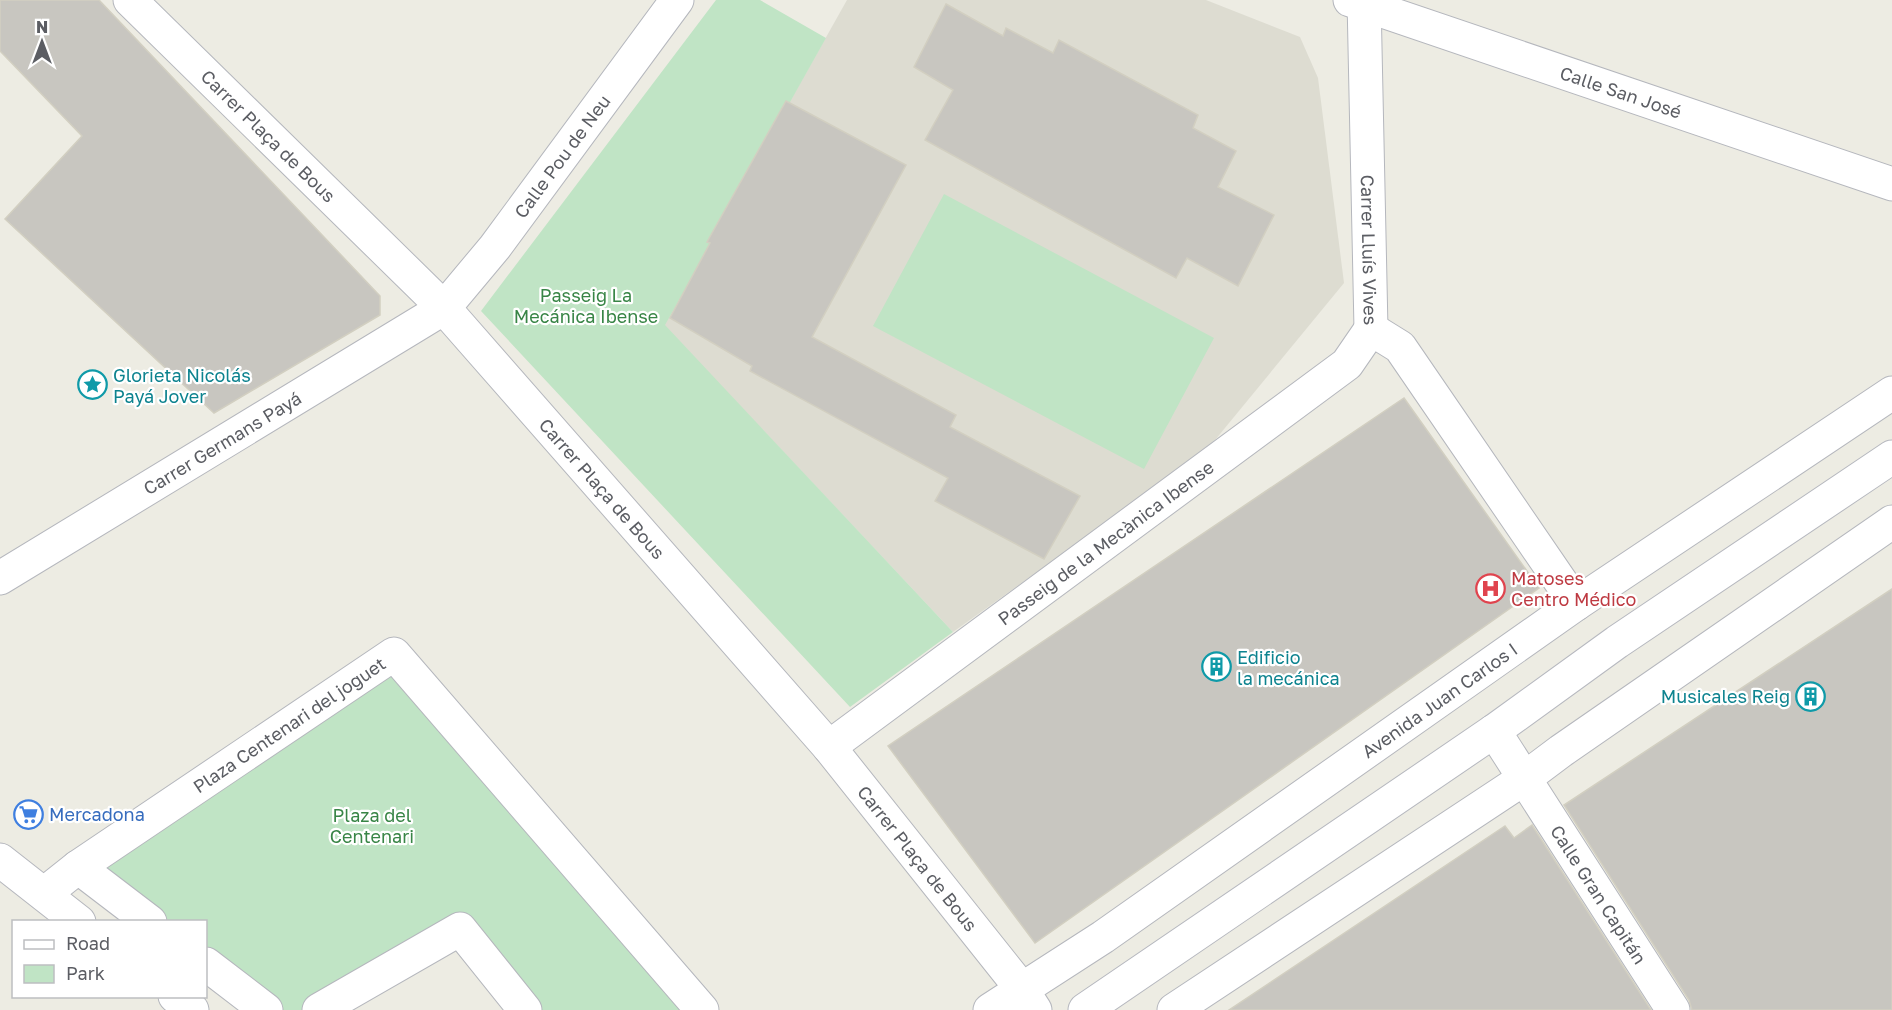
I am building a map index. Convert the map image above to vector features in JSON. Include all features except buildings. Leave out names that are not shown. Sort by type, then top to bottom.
[{"type":"street","name":"Carrer Plaça de Bous","points":[[130,0],[444,308],[829,747],[1028,999]]},
{"type":"street","name":"Calle Pou de Neu","points":[[444,308],[495,247],[677,0]]},
{"type":"street","name":"Calle San José","points":[[1360,2],[1892,184]]},
{"type":"street","name":"Carrer Lluís Vives","points":[[1360,2],[1371,329],[1400,347],[1576,604]]},
{"type":"street","name":"Carrer Germans Payá","points":[[0,578],[444,308]]},
{"type":"street","name":"Passeig de la Mecànica Ibense","points":[[829,747],[1347,364],[1371,329]]},
{"type":"street","name":"Avenida Juan Carlos I","points":[[990,1010],[1028,999],[1103,937],[1576,604],[1892,393]]},
{"type":"street","points":[[1085,1010],[1494,731],[1617,642],[1892,457]]},
{"type":"street","points":[[1174,1010],[1525,778],[1892,522]]},
{"type":"street","name":"Plaza Centenari del joguet","points":[[78,867],[394,654],[702,1010]]},
{"type":"street","name":"Calle Gran Capitán","points":[[1494,731],[1673,1010]]},
{"type":"street","points":[[0,860],[78,920]]},
{"type":"street","points":[[44,894],[78,867],[149,920]]},
{"type":"street","points":[[319,1010],[460,929],[525,1010]]},
{"type":"street","points":[[207,965],[266,1010]]},
{"type":"street","points":[[177,998],[192,1010]]},
{"type":"shaded area","points":[[847,0],[1206,0],[1300,37],[1318,78],[1344,283],[1206,451],[953,632],[664,325]]},
{"type":"green space","name":"Passeig La Mecánica Ibense","points":[[716,0],[760,0],[826,38],[665,325],[953,632],[850,707],[481,311]]},
{"type":"green space","points":[[944,194],[1214,338],[1144,469],[873,326]]},
{"type":"green space","name":"Plaza del Centenari","points":[[401,662],[702,1010],[537,1010],[459,916],[302,1010],[279,1010],[207,952],[207,920],[168,920],[91,858]]},
{"type":"place","name":"Glorieta Nicolás Payá Jover","points":[[92,385]]},
{"type":"place","name":"Matoses Centro Médico","points":[[1490,588]]},
{"type":"place","name":"Edificio la mecánica","points":[[1216,667]]},
{"type":"place","name":"Musicales Reig","points":[[1811,696]]},
{"type":"place","name":"Mercadona","points":[[28,814]]}]
